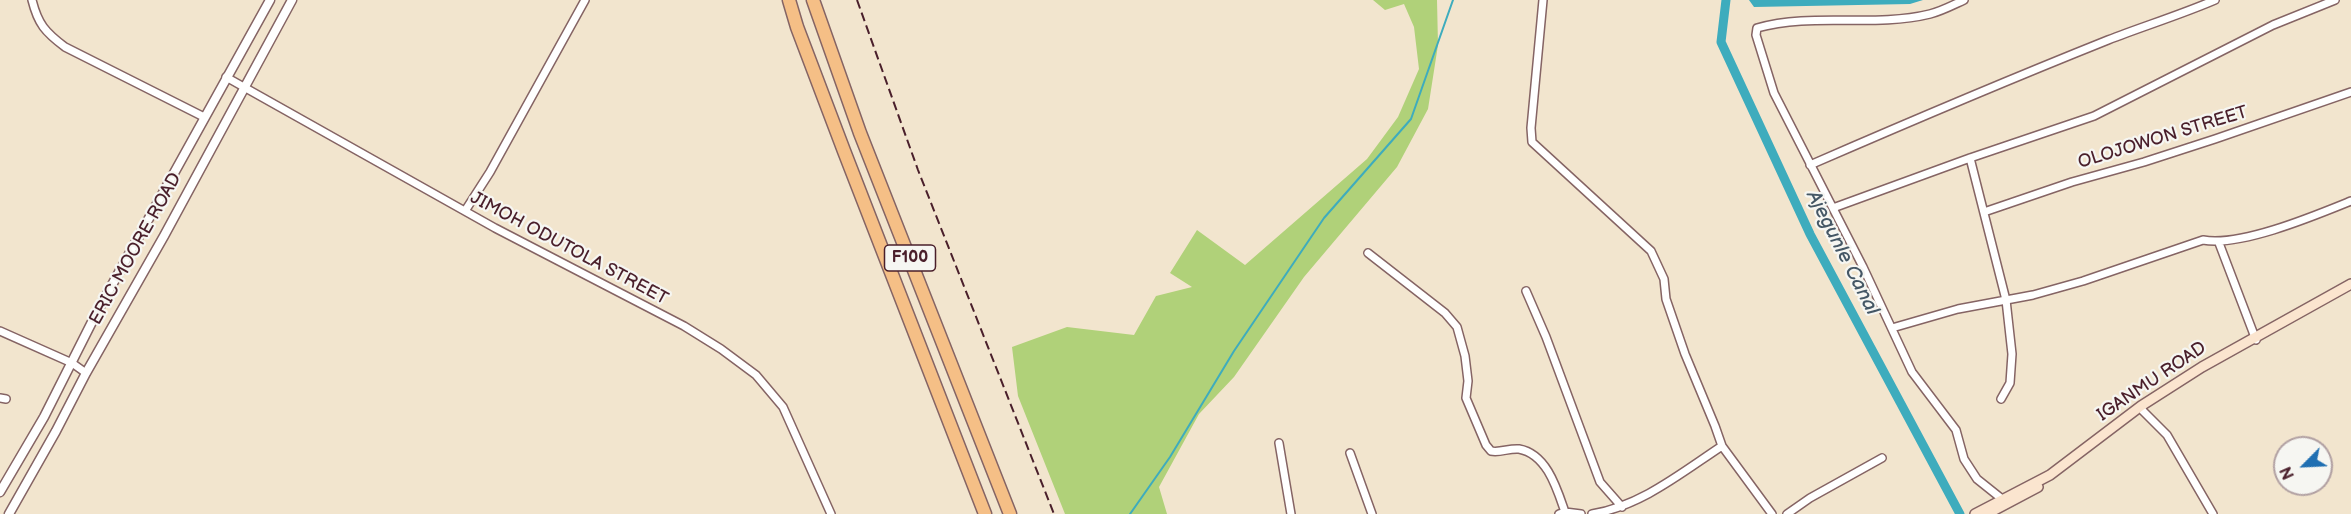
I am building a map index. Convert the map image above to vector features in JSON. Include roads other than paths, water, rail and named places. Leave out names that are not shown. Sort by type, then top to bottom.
[{"type":"highway","name":"F100","points":[[789,0],[844,152],[985,514]]},
{"type":"highway","name":"F100","points":[[813,0],[860,133],[1010,514]]},
{"type":"main road","name":"IGANMU ROAD","points":[[1988,511],[2002,499],[2050,475],[2142,409],[2256,338],[2351,284]]},
{"type":"main road","name":"IGANMU ROAD","points":[[2256,338],[2351,289]]},
{"type":"main road","name":"IGANMU ROAD","points":[[1975,514],[2005,506],[2051,480],[2142,409]]},
{"type":"street","points":[[32,0],[45,32],[65,47],[204,117]]},
{"type":"street","name":"ERIC MOORE ROAD","points":[[0,492],[44,417],[98,312],[270,0]]},
{"type":"street","name":"ERIC MOORE ROAD","points":[[9,514],[292,0]]},
{"type":"street","points":[[465,211],[490,172],[585,0]]},
{"type":"street","points":[[1543,0],[1531,128],[1532,142],[1651,251],[1664,279],[1666,298],[1685,354],[1722,446],[1772,514]]},
{"type":"street","points":[[1964,0],[1932,14],[1906,18],[1878,21],[1776,23],[1757,28],[1756,35],[1773,93],[1833,208],[1912,372],[1956,430],[1964,459],[1977,479],[2002,499]]},
{"type":"street","points":[[1810,165],[1959,100],[2215,0]]},
{"type":"street","points":[[1833,208],[2094,116],[2264,30],[2335,0]]},
{"type":"street","name":"JIMOH ODUTOLA STREET","points":[[226,77],[465,211],[684,326],[721,349],[756,375],[783,407],[831,514]]},
{"type":"street","name":"OLOJOWON STREET","points":[[1984,212],[2072,182],[2215,139],[2351,92]]},
{"type":"street","points":[[1970,158],[2006,300],[2012,354],[2010,383],[2001,399]]},
{"type":"street","points":[[1892,328],[1958,309],[2033,295],[2083,281],[2121,266],[2203,240],[2219,243],[2289,225],[2351,201]]},
{"type":"street","points":[[2219,243],[2256,338]]},
{"type":"street","points":[[1368,253],[1445,313],[1457,327],[1465,356],[1468,381],[1466,398],[1486,445],[1491,451],[1521,449],[1535,456],[1555,485],[1562,513],[1581,514]]},
{"type":"street","points":[[1526,291],[1546,337],[1600,482],[1622,507]]},
{"type":"street","points":[[0,332],[72,363],[86,373]]},
{"type":"street","points":[[2142,409],[2167,435],[2213,514]]},
{"type":"street","points":[[1279,443],[1291,514]]},
{"type":"street","points":[[1593,514],[1622,507],[1654,491],[1722,446]]},
{"type":"street","points":[[1350,453],[1372,514]]},
{"type":"street","points":[[1787,514],[1809,498],[1882,458]]},
{"type":"water","points":[[1749,0],[1923,0],[1910,4],[1754,7]]},
{"type":"waterway","points":[[1130,514],[1170,457],[1234,351],[1324,218],[1411,119],[1453,0]]},
{"type":"waterway","name":"Ajegunle Canal","points":[[1726,0],[1721,42],[1810,234],[1960,514]]},
{"type":"railway","points":[[857,0],[918,170],[1054,514]]}]
